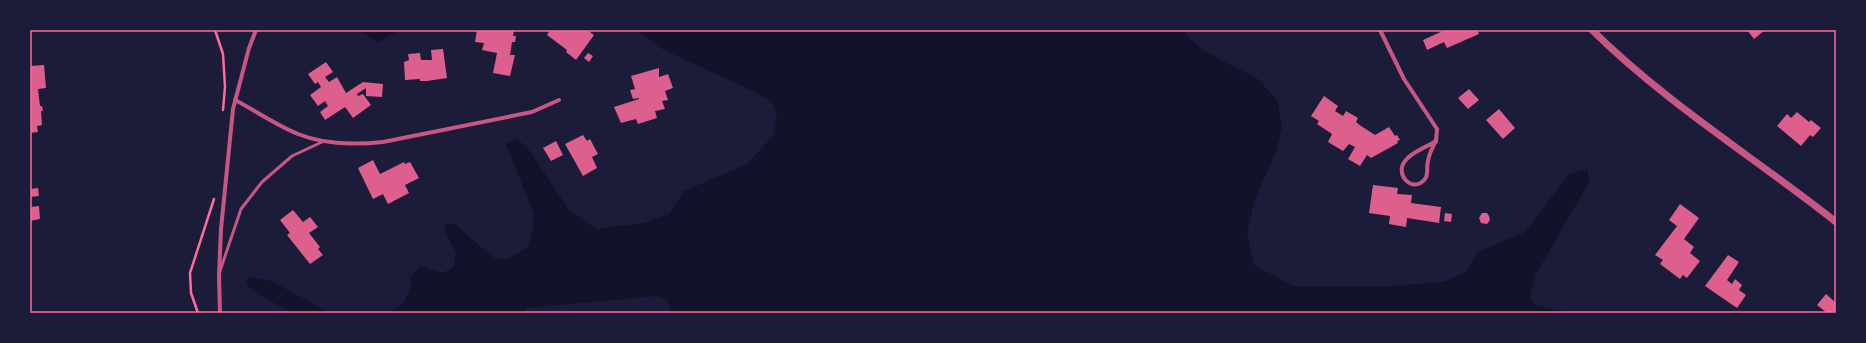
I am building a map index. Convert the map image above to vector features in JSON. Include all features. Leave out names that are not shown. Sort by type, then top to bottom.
[{"type":"street","points":[[220,313],[219,275],[221,228],[235,100],[249,48],[256,30]]},
{"type":"street","points":[[1380,30],[1404,78],[1437,129],[1436,141],[1430,152],[1427,163],[1427,174],[1424,180],[1418,184],[1412,184],[1406,181],[1402,176],[1401,169],[1405,160],[1436,141]]},
{"type":"street","points":[[1592,30],[1607,45],[1664,92],[1836,222]]},
{"type":"street","points":[[235,100],[298,134],[324,141],[360,144],[383,142],[532,112],[560,100]]},
{"type":"lane","points":[[219,275],[241,209],[262,182],[292,156],[324,141]]},
{"type":"path","points":[[215,30],[223,54],[225,87],[223,116]]},
{"type":"path","points":[[198,313],[191,293],[190,273],[215,193]]},
{"type":"shaded area","points":[[358,30],[400,30],[378,42]]},
{"type":"shaded area","points":[[636,30],[1185,30],[1187,36],[1205,52],[1258,79],[1277,100],[1282,126],[1275,154],[1255,199],[1247,233],[1254,265],[1293,286],[1390,286],[1444,282],[1466,272],[1478,252],[1525,232],[1569,174],[1587,169],[1589,182],[1536,274],[1530,297],[1535,306],[1566,311],[1568,313],[669,313],[670,309],[667,300],[657,296],[526,308],[524,313],[389,313],[404,303],[412,283],[409,279],[420,266],[442,273],[453,268],[456,253],[444,230],[447,223],[456,225],[492,257],[506,260],[528,247],[533,228],[534,214],[506,144],[516,138],[529,150],[569,210],[596,229],[643,223],[669,214],[684,191],[746,165],[773,136],[777,117],[773,102],[751,90],[662,49]]},
{"type":"shaded area","points":[[248,277],[271,281],[330,313],[293,313],[257,294],[246,284]]},
{"type":"building","points":[[477,30],[514,30],[513,36],[516,36],[515,42],[512,42],[510,55],[515,55],[510,76],[493,73],[497,53],[482,50],[484,43],[475,42]]},
{"type":"building","points":[[550,30],[587,30],[594,35],[576,60],[566,52],[567,50],[547,35]]},
{"type":"building","points":[[1445,30],[1477,30],[1479,34],[1447,48],[1444,42],[1427,50],[1423,40]]},
{"type":"building","points":[[1747,30],[1765,30],[1754,39]]},
{"type":"building","points":[[443,49],[447,78],[427,81],[420,81],[420,79],[405,80],[404,62],[409,60],[408,54],[420,53],[421,60],[432,60],[431,50]]},
{"type":"building","points":[[588,53],[593,56],[589,62],[584,58]]},
{"type":"building","points":[[326,62],[333,72],[325,77],[329,82],[337,77],[346,93],[363,82],[383,84],[382,97],[366,96],[366,88],[357,94],[358,96],[363,94],[371,105],[353,118],[345,107],[325,120],[320,112],[328,106],[325,101],[318,106],[310,95],[321,87],[318,82],[315,84],[308,74]]},
{"type":"building","points":[[44,65],[46,88],[38,89],[40,106],[42,106],[43,111],[41,111],[42,125],[37,126],[38,132],[30,133],[30,66]]},
{"type":"building","points":[[659,68],[659,77],[668,74],[673,88],[665,91],[668,100],[662,101],[665,109],[655,111],[657,118],[638,124],[636,119],[621,123],[614,107],[639,99],[633,99],[630,90],[635,89],[631,76]]},
{"type":"building","points":[[1469,89],[1479,100],[1468,109],[1458,98]]},
{"type":"building","points":[[1324,96],[1338,106],[1335,111],[1343,116],[1346,111],[1358,118],[1356,122],[1375,135],[1389,127],[1395,136],[1397,135],[1400,140],[1397,141],[1398,143],[1371,158],[1367,155],[1360,166],[1348,159],[1355,147],[1349,144],[1343,151],[1328,142],[1332,134],[1317,124],[1319,121],[1311,116]]},
{"type":"building","points":[[1499,109],[1515,128],[1503,139],[1486,120]]},
{"type":"building","points":[[1797,112],[1809,122],[1811,120],[1821,128],[1813,137],[1810,135],[1801,146],[1777,126],[1787,114],[1791,118]]},
{"type":"building","points":[[583,135],[587,141],[590,139],[598,154],[592,157],[597,168],[583,176],[565,144]]},
{"type":"building","points":[[556,141],[563,155],[551,161],[543,148]]},
{"type":"building","points":[[373,160],[380,174],[404,162],[405,164],[410,162],[419,178],[405,185],[409,193],[388,204],[383,194],[373,199],[358,168]]},
{"type":"building","points":[[1373,185],[1398,188],[1397,194],[1412,195],[1411,203],[1441,207],[1439,223],[1407,218],[1406,227],[1389,224],[1390,216],[1369,213]]},
{"type":"building","points":[[38,188],[39,196],[30,197],[30,189]]},
{"type":"building","points":[[1680,204],[1699,218],[1684,239],[1694,247],[1690,253],[1700,261],[1687,278],[1683,275],[1680,279],[1660,264],[1663,260],[1655,255],[1677,226],[1669,220]]},
{"type":"building","points":[[39,206],[40,219],[30,221],[30,207]]},
{"type":"building","points":[[293,210],[303,222],[310,217],[318,227],[309,233],[320,247],[318,249],[323,255],[310,264],[287,235],[290,233],[280,220]]},
{"type":"building","points":[[1445,213],[1452,214],[1451,222],[1444,221]]},
{"type":"building","points":[[1482,213],[1487,213],[1489,216],[1490,220],[1487,224],[1481,223],[1479,218]]},
{"type":"building","points":[[1728,255],[1739,262],[1727,280],[1732,284],[1735,279],[1742,285],[1739,290],[1746,295],[1737,308],[1705,286]]},
{"type":"building","points":[[1826,294],[1836,303],[1836,313],[1827,313],[1817,305]]}]
